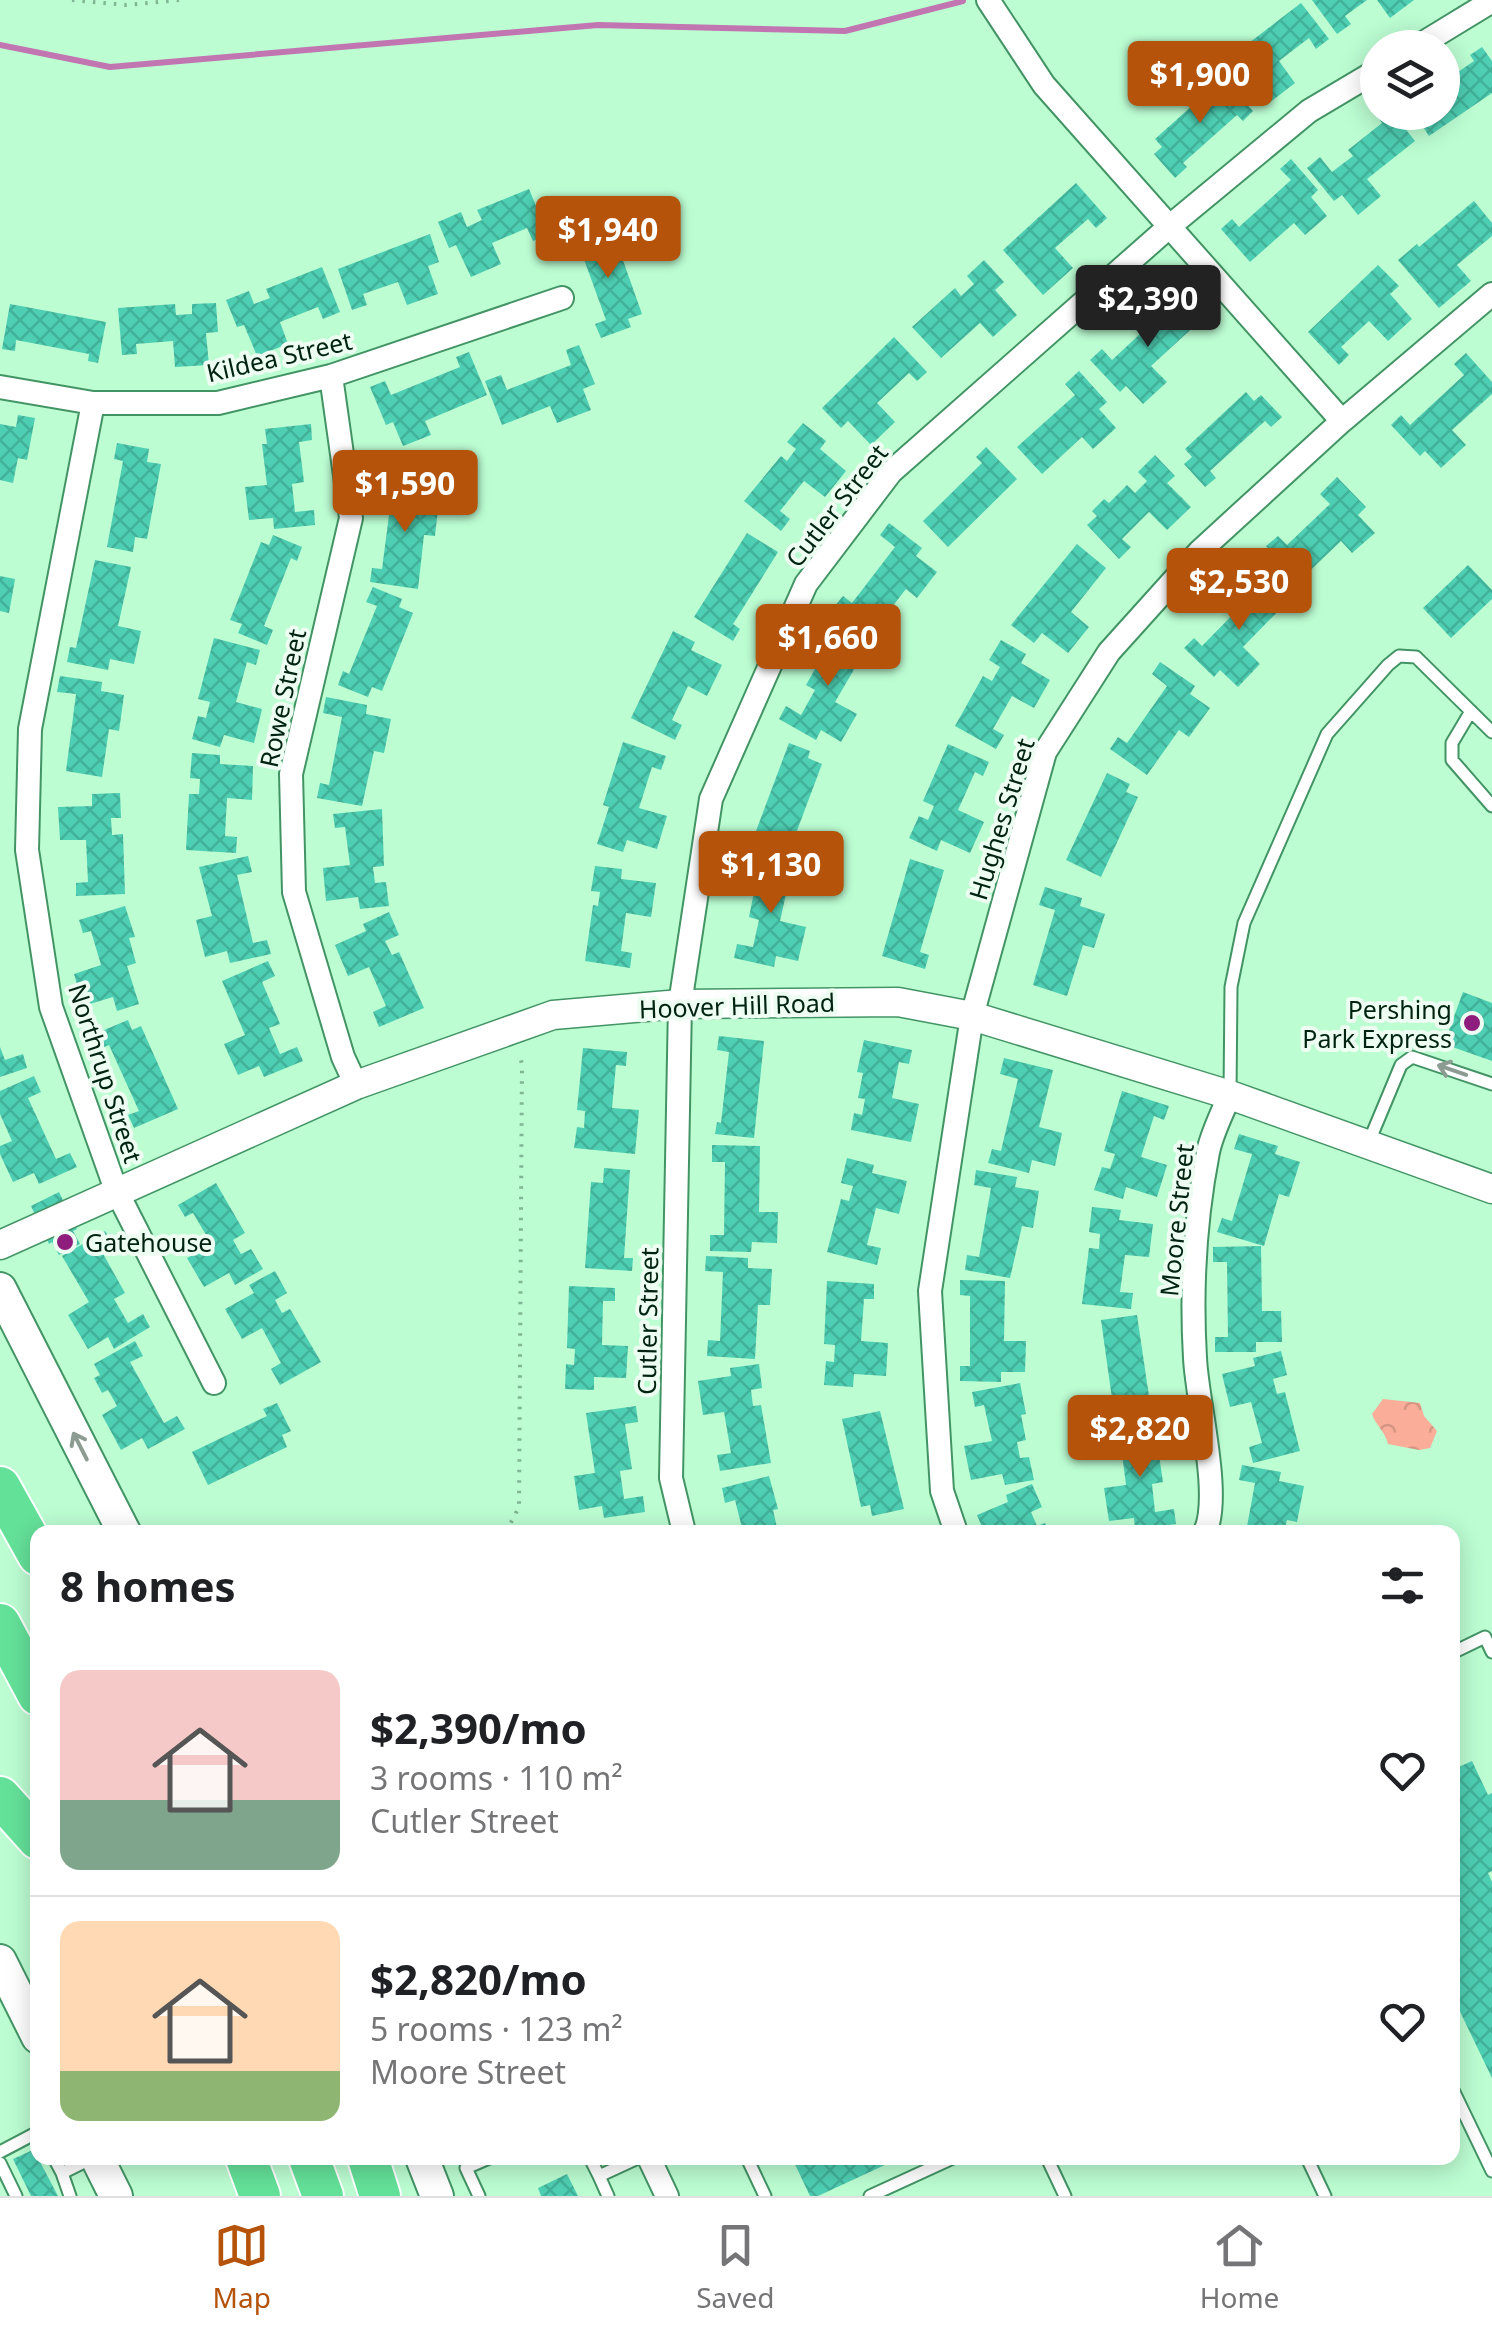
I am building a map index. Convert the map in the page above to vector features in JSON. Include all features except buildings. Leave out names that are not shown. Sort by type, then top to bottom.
[{"type":"highway","points":[[0,1487],[30,1541]]},
{"type":"highway","points":[[0,1624],[30,1679]]},
{"type":"highway","points":[[0,1797],[30,1830]]},
{"type":"highway","points":[[249,2165],[260,2196]]},
{"type":"highway","points":[[312,2165],[323,2196]]},
{"type":"highway","points":[[370,2165],[380,2196]]},
{"type":"main road","points":[[0,1288],[120,1525]]},
{"type":"main road","points":[[0,1961],[30,2021]]},
{"type":"main road","points":[[98,2165],[116,2196]]},
{"type":"main road","points":[[425,2165],[437,2196]]},
{"type":"street","points":[[988,0],[1044,85],[1342,421]]},
{"type":"street","points":[[1444,30],[1492,1]]},
{"type":"street","name":"Cutler Street","points":[[682,1525],[671,1478],[680,1004],[711,799],[806,584],[891,472],[1170,226],[1309,111],[1360,81]]},
{"type":"street","name":"Hughes Street","points":[[954,1525],[942,1491],[930,1291],[972,1016],[1045,752],[1110,652],[1187,566],[1342,421],[1492,294]]},
{"type":"street","name":"Kildea Street","points":[[0,387],[93,403],[218,403],[331,376],[562,298]]},
{"type":"street","name":"Rowe Street","points":[[331,376],[350,518],[292,774],[294,892],[343,1057],[356,1085]]},
{"type":"street","name":"Northrup Street","points":[[93,403],[30,729],[26,850],[50,1007],[116,1190],[214,1383]]},
{"type":"street","name":"Hoover Hill Road","points":[[0,1245],[356,1085],[553,1015],[680,1004],[898,1002],[972,1016],[1230,1095],[1492,1189]]},
{"type":"street","name":"Moore Street","points":[[1208,1525],[1210,1492],[1195,1361],[1193,1274],[1208,1148],[1230,1095]]},
{"type":"street","points":[[652,2165],[667,2196]]},
{"type":"lane","points":[[1230,1095],[1231,987],[1244,923],[1327,734],[1400,656],[1416,657],[1492,732]]},
{"type":"lane","points":[[1472,712],[1452,743],[1452,760],[1492,806]]},
{"type":"lane","points":[[1368,1144],[1401,1065],[1412,1056],[1492,1084]]},
{"type":"lane","points":[[1460,1649],[1485,1637],[1492,1652]]},
{"type":"lane","points":[[1460,2105],[1492,2171]]},
{"type":"lane","points":[[0,2152],[30,2136]]},
{"type":"lane","points":[[0,2163],[16,2196]]},
{"type":"lane","points":[[58,2165],[70,2196]]},
{"type":"lane","points":[[62,2172],[78,2165]]},
{"type":"lane","points":[[473,2165],[466,2168],[479,2196]]},
{"type":"lane","points":[[594,2165],[608,2196]]},
{"type":"lane","points":[[599,2176],[623,2165]]},
{"type":"lane","points":[[750,2165],[765,2196]]},
{"type":"lane","points":[[870,2196],[938,2165]]},
{"type":"lane","points":[[1050,2165],[1065,2196]]},
{"type":"lane","points":[[1310,2165],[1325,2196]]},
{"type":"path","points":[[72,0],[126,4],[180,0]]},
{"type":"path","points":[[510,1525],[518,1508],[522,1064],[511,1030]]},
{"type":"green space","points":[[1383,1399],[1420,1403],[1424,1416],[1437,1431],[1430,1448],[1419,1450],[1388,1444],[1372,1414]]},
{"type":"waterway","points":[[0,45],[110,67],[598,25],[845,31],[963,1]]},
{"type":"place","name":"Pershing Park Express","points":[[1472,1023]]},
{"type":"place","name":"Gatehouse","points":[[65,1242]]}]
